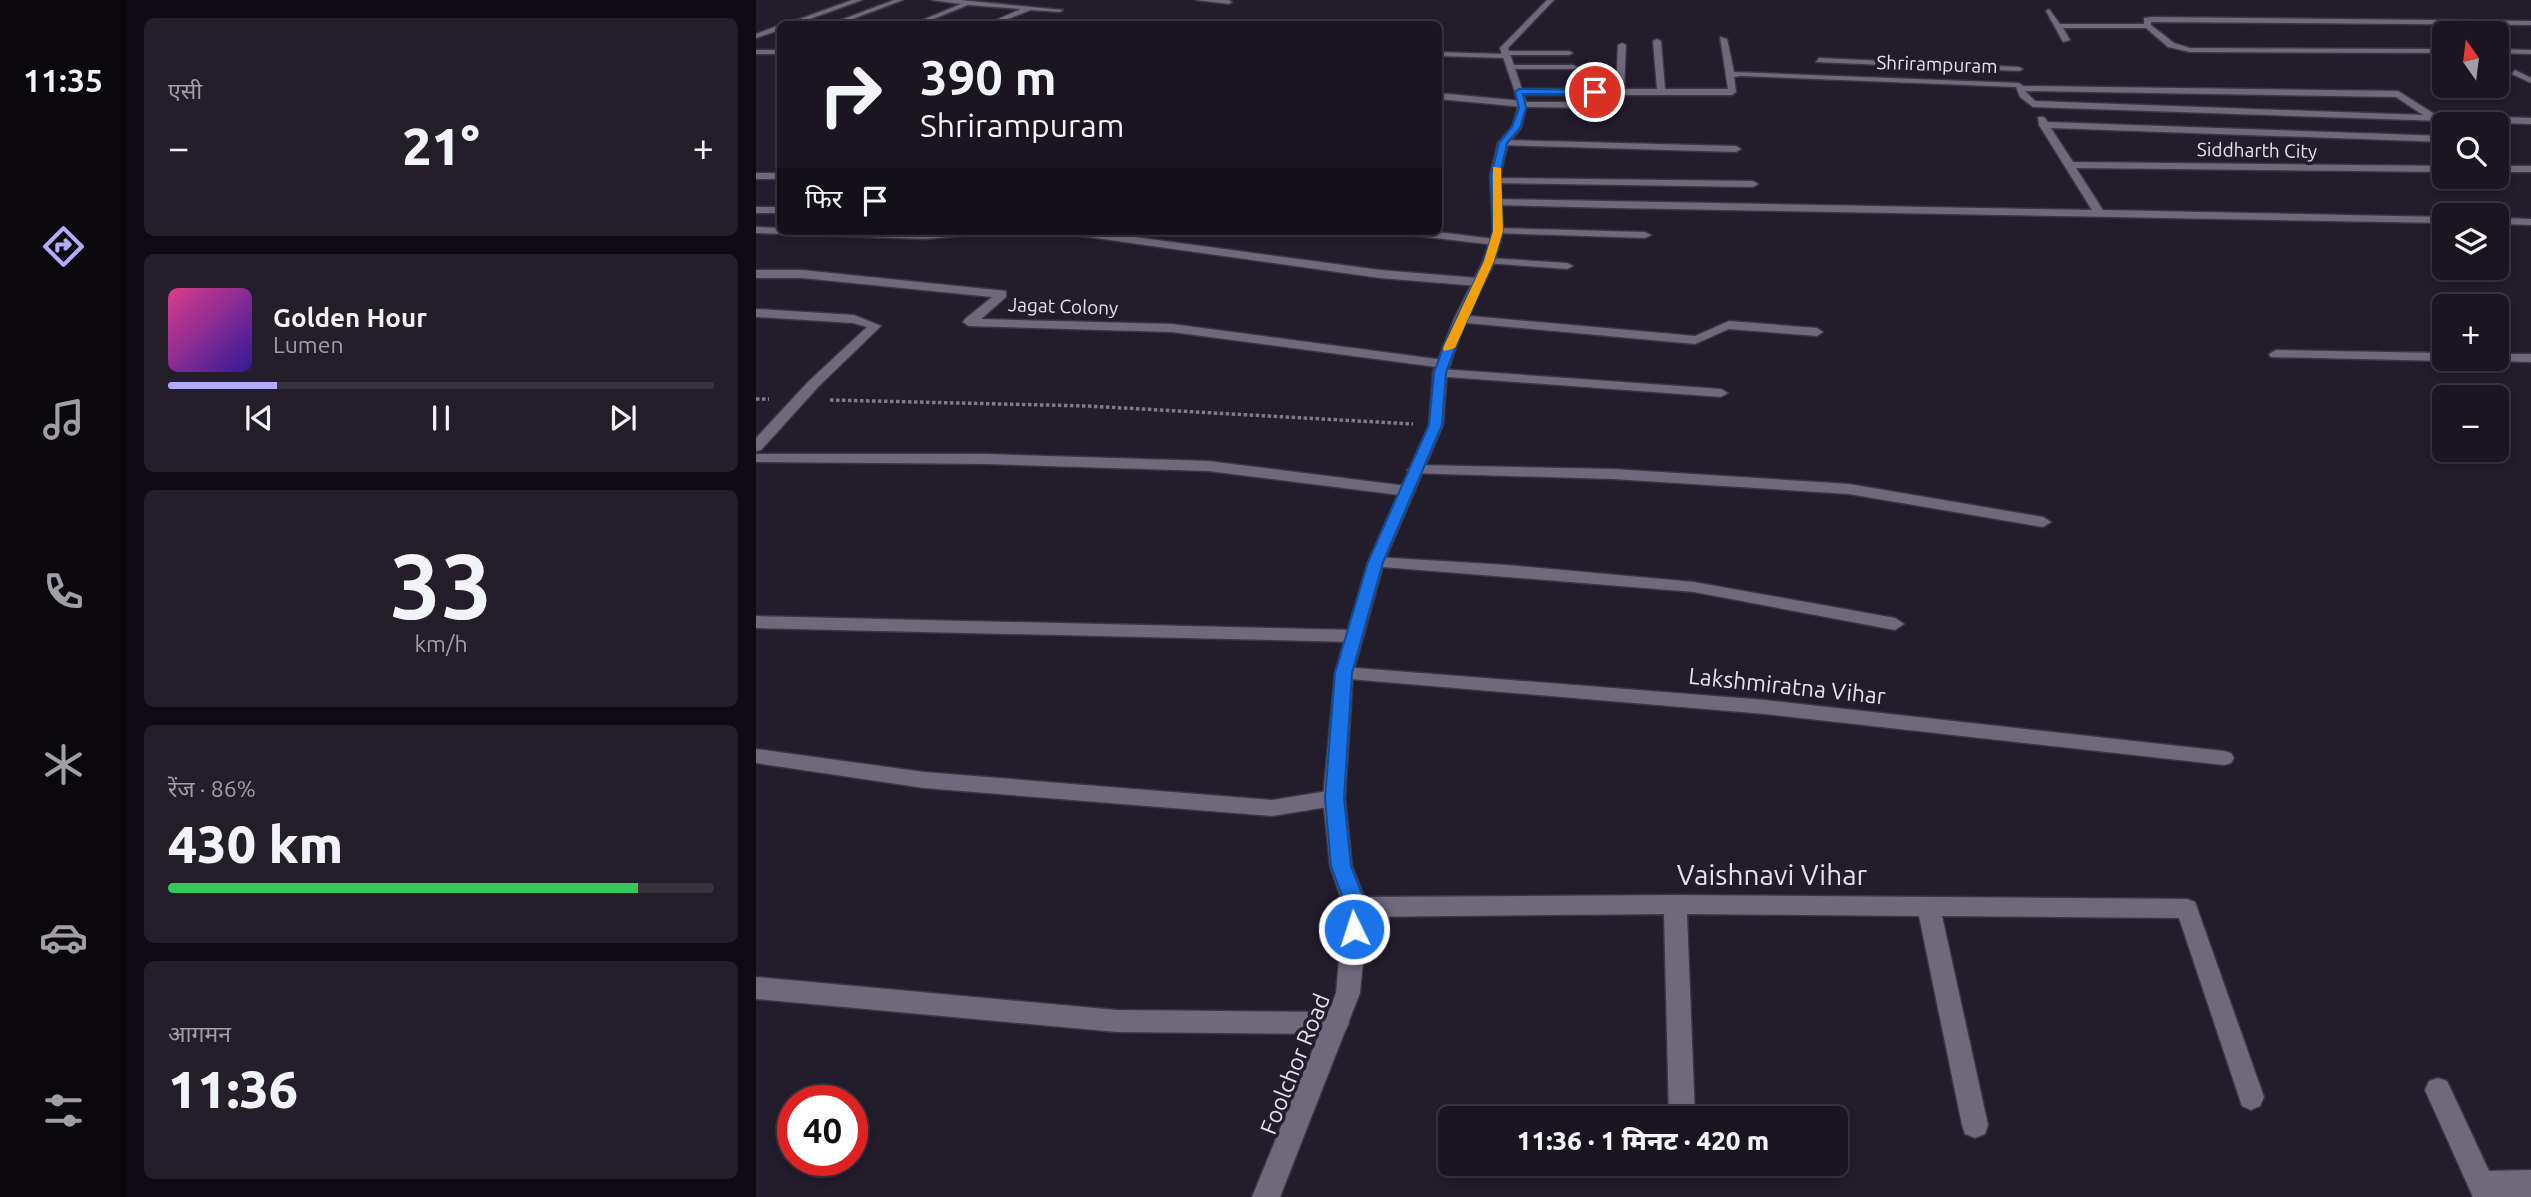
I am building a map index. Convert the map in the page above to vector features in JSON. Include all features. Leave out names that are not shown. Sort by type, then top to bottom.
[{"type":"street","points":[[799,21],[859,0]]},
{"type":"street","points":[[842,21],[900,0]]},
{"type":"street","points":[[933,0],[1060,10]]},
{"type":"street","points":[[991,4],[1001,0]]},
{"type":"street","points":[[1199,0],[1229,2]]},
{"type":"street","points":[[1521,98],[1508,60],[1507,42],[1551,0]]},
{"type":"street","points":[[924,21],[972,2]]},
{"type":"street","points":[[997,21],[1031,7]]},
{"type":"street","points":[[2049,11],[2066,40]]},
{"type":"street","points":[[2148,26],[2147,20],[2152,19],[2531,23]]},
{"type":"street","points":[[2398,23],[2410,29]]},
{"type":"street","points":[[2057,26],[2148,26],[2171,45],[2190,50],[2432,49]]},
{"type":"street","points":[[756,36],[777,29]]},
{"type":"street","points":[[2149,36],[2160,36]]},
{"type":"street","points":[[1521,98],[1620,92],[1732,92],[1723,39]]},
{"type":"street","points":[[1657,41],[1661,92]]},
{"type":"street","points":[[757,52],[777,45]]},
{"type":"street","points":[[1620,92],[1622,45]]},
{"type":"street","points":[[2510,51],[2531,51]]},
{"type":"street","points":[[757,52],[777,52]]},
{"type":"street","points":[[1442,54],[1508,60],[1571,60],[1508,60]]},
{"type":"street","points":[[2017,58],[2020,86],[2399,94],[2432,116]]},
{"type":"street","points":[[1819,60],[2019,69]]},
{"type":"street","points":[[2515,72],[2531,80]]},
{"type":"street","name":"Shrirampuram","points":[[1730,75],[2020,86],[2098,211]]},
{"type":"street","points":[[1442,96],[1521,98],[1614,105]]},
{"type":"street","name":"Foolchor Road","points":[[1266,1197],[1348,993],[1356,907],[1341,866],[1335,798],[1344,673],[1376,562],[1436,425],[1442,369],[1460,319],[1489,261],[1496,237],[1496,181],[1503,143],[1516,128],[1521,98]]},
{"type":"street","points":[[2033,104],[2432,118]]},
{"type":"street","points":[[2509,120],[2531,121]]},
{"type":"street","points":[[2044,125],[2432,139]]},
{"type":"street","points":[[1503,143],[1736,149]]},
{"type":"street","name":"Siddharth City","points":[[2069,165],[2432,169]]},
{"type":"street","points":[[2509,169],[2531,169]]},
{"type":"street","points":[[756,176],[777,176]]},
{"type":"street","points":[[1496,181],[1753,184]]},
{"type":"street","points":[[1496,202],[1740,208],[2098,211],[2432,220]]},
{"type":"street","points":[[756,210],[777,210]]},
{"type":"street","points":[[2509,221],[2531,222]]},
{"type":"street","points":[[756,230],[777,231]]},
{"type":"street","points":[[1442,234],[1496,237],[1645,235]]},
{"type":"street","points":[[898,235],[937,235]]},
{"type":"street","points":[[1096,235],[1380,274],[1478,282]]},
{"type":"street","points":[[1489,261],[1567,266]]},
{"type":"street","name":"Jagat Colony","points":[[756,274],[802,274],[1002,295],[969,322],[1172,328],[1442,369]]},
{"type":"street","points":[[756,313],[854,319],[875,326],[798,400],[756,447]]},
{"type":"street","points":[[1460,319],[1695,340],[1729,325],[1817,332]]},
{"type":"street","points":[[2276,354],[2432,357]]},
{"type":"street","points":[[2509,358],[2531,358]]},
{"type":"street","points":[[1442,369],[1721,393]]},
{"type":"street","points":[[756,458],[986,459],[1208,466],[1407,491]]},
{"type":"street","points":[[1415,470],[1612,474],[1849,489],[2043,522]]},
{"type":"street","points":[[1376,562],[1507,570],[1694,587],[1895,624]]},
{"type":"street","points":[[756,622],[1354,636]]},
{"type":"street","name":"Lakshmiratna Vihar","points":[[1344,673],[1765,707],[2224,758]]},
{"type":"street","points":[[756,756],[924,780],[1272,808],[1335,798]]},
{"type":"street","points":[[1675,904],[1682,1106]]},
{"type":"street","name":"Vaishnavi Vihar","points":[[1356,907],[1675,904],[2187,909],[2251,1097]]},
{"type":"street","points":[[1928,906],[1975,1125]]},
{"type":"street","points":[[756,988],[1117,1021],[1336,1023]]},
{"type":"street","points":[[2438,1090],[2485,1191],[2531,1184]]},
{"type":"path","points":[[756,399],[1087,406],[1436,425]]},
{"type":"slow traffic","points":[[1449,348],[1460,319],[1489,261],[1498,231],[1495,175],[1497,168]]},
{"type":"route","points":[[1354,929],[1356,907],[1341,866],[1335,798],[1344,673],[1354,636],[1376,562],[1436,425],[1440,373],[1450,345],[1489,261],[1498,231],[1495,175],[1503,143],[1516,128],[1522,108],[1519,92],[1595,92]]}]
